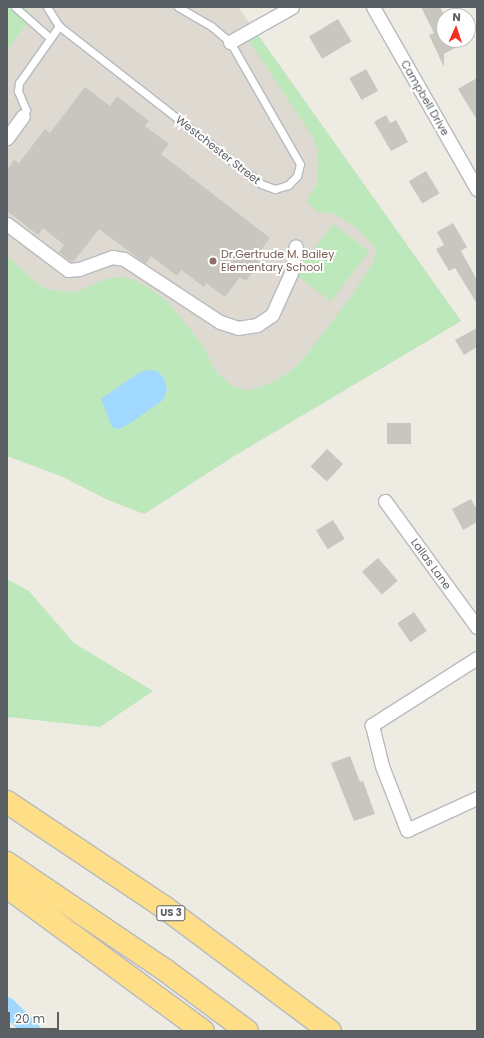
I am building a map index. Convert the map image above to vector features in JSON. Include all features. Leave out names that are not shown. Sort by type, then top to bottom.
[{"type":"highway","name":"US 3","points":[[7,802],[115,873],[215,944],[330,1031]]},
{"type":"highway","points":[[7,863],[153,961],[247,1031]]},
{"type":"highway","points":[[7,887],[203,1031]]},
{"type":"highway","points":[[215,944],[343,1031]]},
{"type":"street","points":[[230,42],[292,7]]},
{"type":"street","name":"Campbell Drive","points":[[374,7],[477,189]]},
{"type":"street","points":[[7,138],[23,116]]},
{"type":"street","points":[[7,224],[68,270],[79,269],[112,258],[124,259],[220,322],[238,328],[257,325],[272,315],[291,273],[296,246]]},
{"type":"street","name":"Lallas Lane","points":[[385,501],[477,627]]},
{"type":"street","points":[[477,658],[372,725],[382,766],[407,830],[477,798]]},
{"type":"lane","points":[[15,7],[50,38]]},
{"type":"lane","name":"Westchester Street","points":[[47,7],[59,26],[261,184],[275,189],[288,185],[298,176],[300,164],[230,42],[211,26],[178,7]]},
{"type":"lane","points":[[23,116],[26,110],[18,91],[19,83],[59,26]]},
{"type":"shaded area","name":"Dr.Gertrude M. Bailey Elementary School","points":[[24,7],[238,7],[461,321],[234,456],[144,514],[7,339],[7,50],[33,16]]},
{"type":"green space","points":[[7,7],[24,7],[33,16],[7,50]]},
{"type":"green space","points":[[258,35],[461,321],[234,456],[144,514],[108,500],[63,477],[7,456],[7,256],[39,285],[50,290],[77,292],[106,279],[121,277],[135,280],[149,288],[169,303],[203,346],[216,372],[232,386],[249,391],[275,381],[292,370],[305,357],[350,298],[374,261],[376,249],[356,227],[332,213],[318,212],[306,201],[317,184],[318,152],[312,136],[249,41]],"holes":[[[156,371],[164,378],[167,390],[101,399],[140,373]]]},
{"type":"green space","points":[[333,224],[369,251],[331,301],[295,274]]},
{"type":"green space","points":[[7,579],[29,591],[74,643],[153,691],[100,727],[7,717]]},
{"type":"water","points":[[150,370],[157,371],[164,378],[167,390],[163,400],[129,424],[118,429],[112,427],[101,399],[140,372]]},
{"type":"building","points":[[421,7],[440,8],[436,8],[436,48],[455,48],[444,54],[444,67],[429,35],[434,33]]},
{"type":"building","points":[[338,19],[351,41],[322,59],[309,37]]},
{"type":"building","points":[[366,69],[378,91],[362,100],[349,78]]},
{"type":"building","points":[[477,78],[477,120],[458,89]]},
{"type":"building","points":[[85,87],[110,106],[117,96],[149,121],[145,126],[169,144],[161,154],[270,238],[255,258],[260,262],[246,281],[240,277],[225,297],[206,283],[204,287],[181,270],[177,276],[151,256],[146,264],[99,229],[74,261],[71,262],[59,252],[64,245],[43,228],[38,235],[7,211],[7,170],[14,160],[19,163],[45,129],[50,133]]},
{"type":"building","points":[[386,115],[390,123],[396,120],[408,142],[391,151],[374,122]]},
{"type":"building","points":[[426,171],[439,193],[422,204],[409,181]]},
{"type":"building","points":[[453,223],[467,247],[461,251],[477,280],[476,302],[455,268],[449,271],[436,249],[444,245],[437,232]]},
{"type":"building","points":[[477,328],[477,347],[464,355],[455,340]]},
{"type":"building","points":[[387,423],[411,423],[411,444],[387,444]]},
{"type":"building","points":[[327,449],[343,464],[327,482],[311,467]]},
{"type":"building","points":[[471,499],[477,510],[477,522],[463,530],[452,509]]},
{"type":"building","points":[[333,520],[345,539],[328,549],[316,531]]},
{"type":"building","points":[[378,558],[398,581],[382,594],[362,572]]},
{"type":"building","points":[[414,612],[427,631],[410,642],[397,623]]},
{"type":"building","points":[[350,756],[360,782],[363,781],[375,814],[354,821],[331,763]]},
{"type":"waterway","points":[[7,1006],[32,1031]]},
{"type":"place","name":"Dr.Gertrude M. Bailey Elementary School","points":[[213,261]]}]
